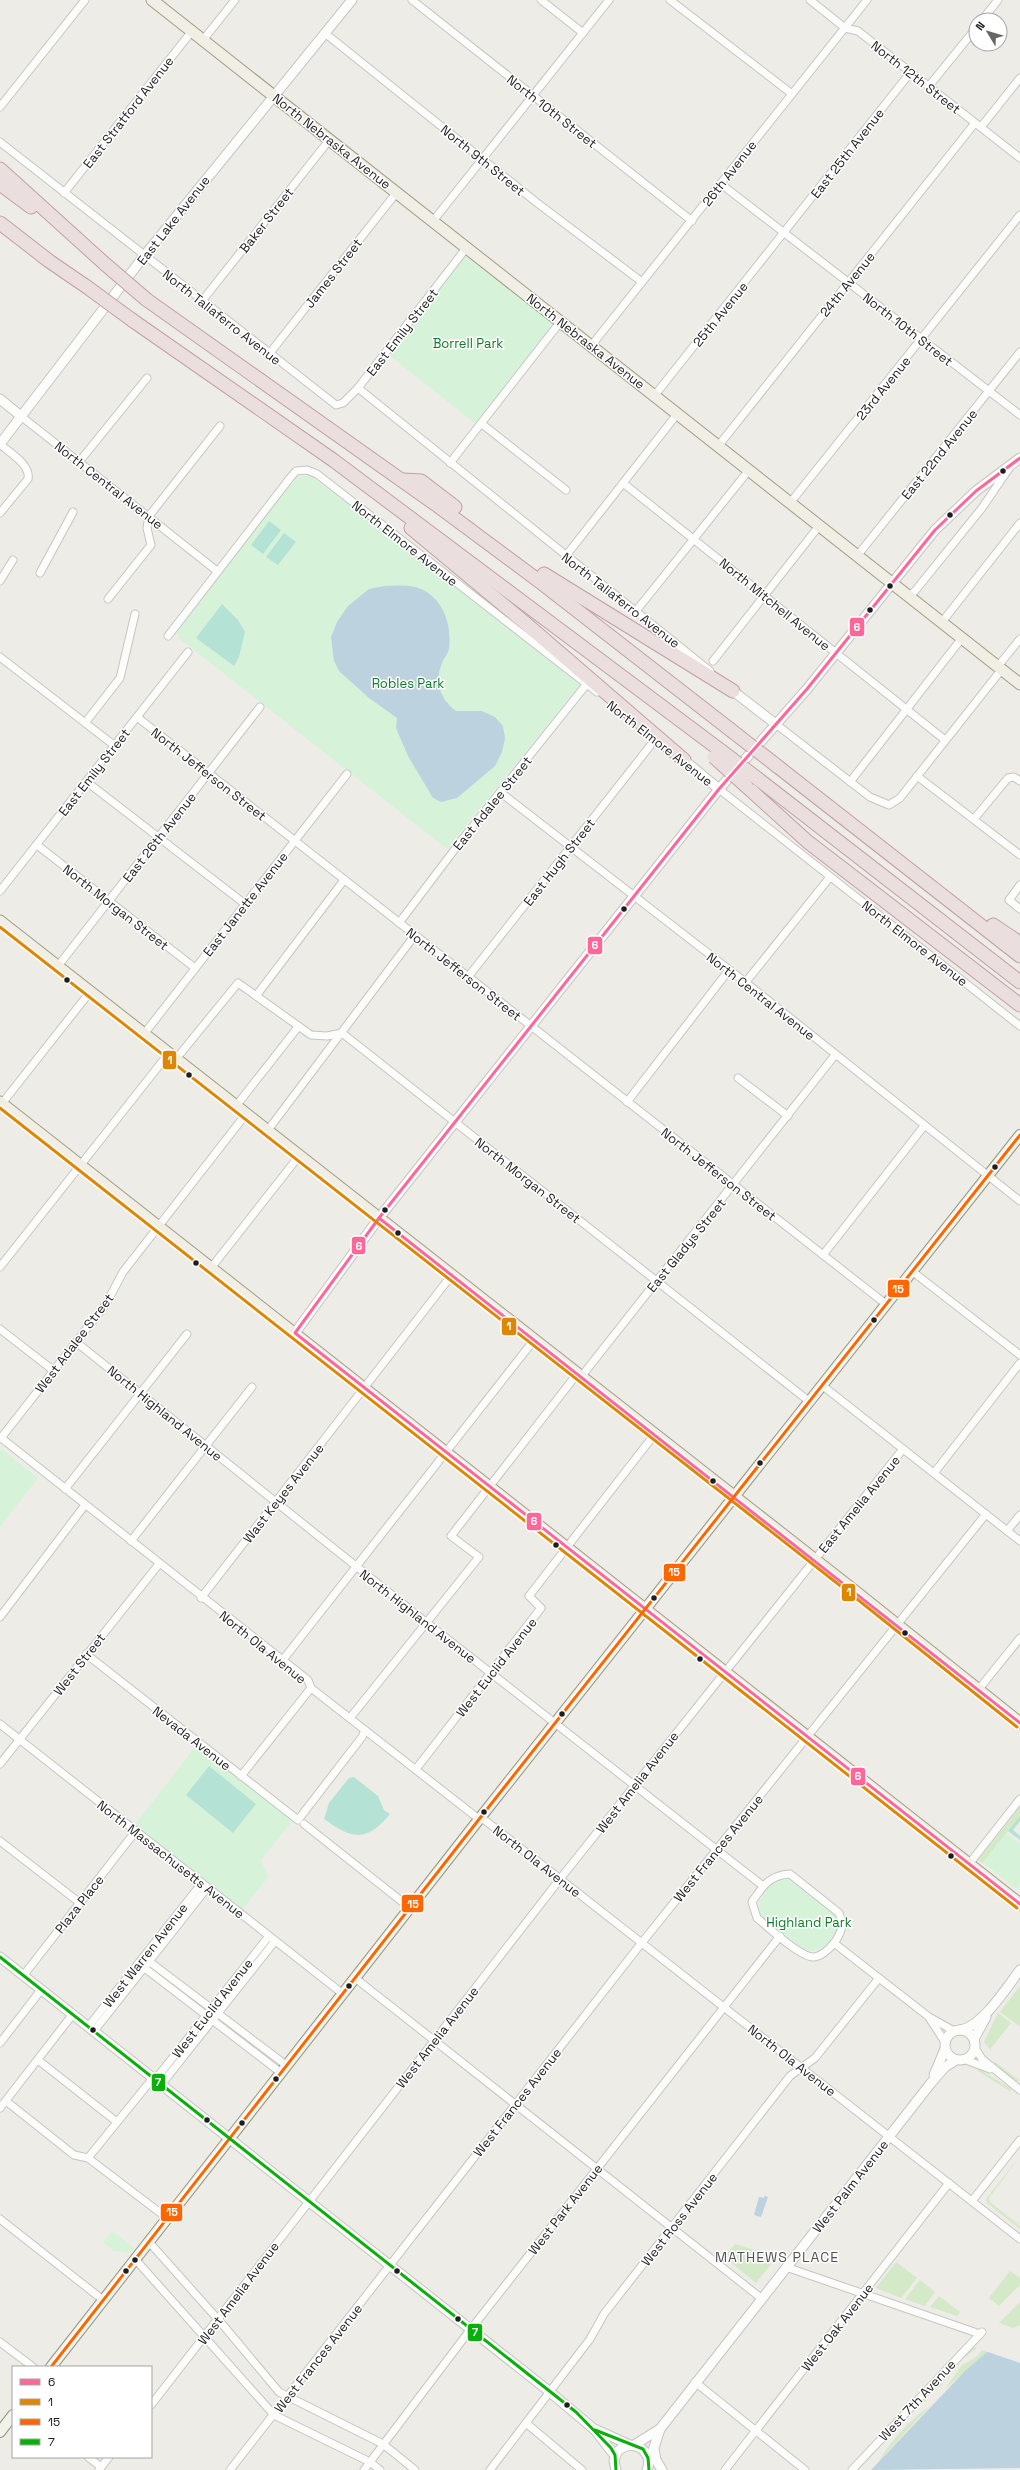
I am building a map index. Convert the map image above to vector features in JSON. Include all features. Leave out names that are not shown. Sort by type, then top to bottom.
[{"type":"highway","points":[[0,169],[83,245],[147,300],[401,480],[543,584],[1020,956]]},
{"type":"highway","points":[[0,184],[83,245]]},
{"type":"highway","points":[[0,223],[49,261],[333,460],[669,711],[717,754],[746,786],[808,842],[1020,1005]]},
{"type":"highway","points":[[0,233],[49,261]]},
{"type":"highway","points":[[333,460],[684,760]]},
{"type":"highway","points":[[401,480],[420,482],[556,583],[733,691]]},
{"type":"highway","points":[[717,754],[758,780],[1020,982]]},
{"type":"highway","points":[[952,902],[981,917],[1020,943]]},
{"type":"main road","name":"North Nebraska Avenue","points":[[152,0],[1020,684]]},
{"type":"main road","points":[[1,923],[268,1130],[451,1276],[897,1624],[1020,1723]]},
{"type":"main road","points":[[1,1104],[295,1333],[1020,1904]]},
{"type":"main road","points":[[52,2366],[480,1818],[646,1610],[1020,1135]]},
{"type":"main road","points":[[0,2432],[12,2417]]},
{"type":"street","points":[[0,107],[85,0]]},
{"type":"street","points":[[203,40],[235,0]]},
{"type":"street","name":"East Lake Avenue","points":[[0,444],[144,256],[264,106],[326,34],[352,0]]},
{"type":"street","name":"North 10th Street","points":[[412,0],[692,221]]},
{"type":"street","points":[[541,0],[583,33]]},
{"type":"street","points":[[433,221],[609,0]]},
{"type":"street","points":[[670,0],[792,94]]},
{"type":"street","name":"North 12th Street","points":[[810,0],[845,28],[858,31],[1020,158]]},
{"type":"street","name":"26th Avenue","points":[[591,346],[867,0]]},
{"type":"street","points":[[988,12],[998,0]]},
{"type":"street","name":"East Stratford Avenue","points":[[64,193],[192,31]]},
{"type":"street","name":"North 9th Street","points":[[326,34],[482,159],[642,282]]},
{"type":"street","points":[[929,86],[968,38]]},
{"type":"street","name":"East 25th Avenue","points":[[784,233],[910,73]]},
{"type":"street","name":"24th Avenue","points":[[718,445],[848,283],[978,125],[1020,78]]},
{"type":"street","name":"Baker Street","points":[[202,301],[330,139]]},
{"type":"street","name":"North Taliaferro Avenue","points":[[0,142],[330,403]]},
{"type":"street","name":"North 10th Street","points":[[721,184],[1020,415]]},
{"type":"street","name":"James Street","points":[[269,354],[397,192]]},
{"type":"street","name":"23rd Avenue","points":[[790,504],[1020,215]]},
{"type":"street","name":"25th Avenue","points":[[655,395],[784,233]]},
{"type":"street","name":"East Emily Street","points":[[330,403],[341,405],[358,388],[467,248]]},
{"type":"street","points":[[450,463],[561,321]]},
{"type":"street","name":"East 22nd Avenue","points":[[857,556],[1020,352]]},
{"type":"street","points":[[79,462],[147,378]]},
{"type":"street","name":"North Taliaferro Avenue","points":[[358,388],[565,556],[636,611],[733,691],[875,800],[889,805],[900,798],[917,776]]},
{"type":"street","name":"North Central Avenue","points":[[0,399],[218,572]]},
{"type":"street","points":[[565,556],[678,413]]},
{"type":"street","points":[[482,424],[566,490]]},
{"type":"street","points":[[108,600],[151,545],[147,528],[149,516],[220,426]]},
{"type":"street","points":[[0,444],[26,468],[29,474],[28,479],[0,513]]},
{"type":"street","points":[[295,1333],[379,1218],[719,789],[777,725],[891,583],[952,511],[976,491],[1017,463]]},
{"type":"street","points":[[908,597],[982,508],[1017,463]]},
{"type":"street","name":"North Elmore Avenue","points":[[218,572],[296,471],[307,470],[317,474],[684,760],[1020,1026]]},
{"type":"street","points":[[636,611],[749,470]]},
{"type":"street","name":"North Mitchell Avenue","points":[[623,483],[831,648],[835,654],[905,710],[945,740]]},
{"type":"street","points":[[40,573],[73,512]]},
{"type":"street","points":[[942,622],[1020,523]]},
{"type":"street","points":[[713,661],[819,526]]},
{"type":"street","points":[[0,581],[13,560]]},
{"type":"street","points":[[168,636],[218,572]]},
{"type":"street","points":[[85,723],[120,678],[135,614]]},
{"type":"street","points":[[850,782],[962,638]]},
{"type":"street","points":[[1020,639],[1000,668],[917,776],[1020,855]]},
{"type":"street","name":"East Emily Street","points":[[0,891],[188,652]]},
{"type":"street","points":[[0,657],[115,746]]},
{"type":"street","name":"East Adalee Street","points":[[399,923],[500,792],[586,685]]},
{"type":"street","name":"East 26th Avenue","points":[[58,966],[260,707]]},
{"type":"street","name":"North Jefferson Street","points":[[137,717],[886,1305]]},
{"type":"street","name":"East Hugh Street","points":[[468,977],[650,746]]},
{"type":"street","name":"East Janette Avenue","points":[[144,1034],[347,774]]},
{"type":"street","points":[[974,819],[1008,778],[1014,778],[1020,781]]},
{"type":"street","points":[[87,782],[160,836],[245,904]]},
{"type":"street","name":"North Central Avenue","points":[[500,792],[729,970],[1020,1201]]},
{"type":"street","name":"North Morgan Street","points":[[37,845],[195,968]]},
{"type":"street","points":[[745,983],[830,877]]},
{"type":"street","points":[[256,996],[344,880]]},
{"type":"street","points":[[1020,886],[1008,900],[1020,909]]},
{"type":"street","points":[[268,1130],[415,935]]},
{"type":"street","points":[[627,1102],[729,970]]},
{"type":"street","points":[[0,1267],[80,1166],[172,1056],[238,983],[311,1035],[327,1036],[342,1033]]},
{"type":"street","points":[[1,1104],[90,992]]},
{"type":"street","points":[[236,1106],[298,1027]]},
{"type":"street","name":"North Morgan Street","points":[[342,1033],[810,1402]]},
{"type":"street","name":"East Gladys Street","points":[[427,1623],[479,1557],[451,1536],[489,1487],[734,1186],[835,1055]]},
{"type":"street","points":[[738,1078],[788,1116]]},
{"type":"street","points":[[158,1226],[246,1114]]},
{"type":"street","points":[[823,1255],[924,1126]]},
{"type":"street","points":[[211,1268],[299,1156]]},
{"type":"street","name":"West Adalee Street","points":[[0,1438],[106,1304],[123,1272],[158,1226]]},
{"type":"street","points":[[913,1272],[1020,1355]]},
{"type":"street","name":"Wast Keyes Avenue","points":[[202,1598],[451,1276]]},
{"type":"street","points":[[0,1329],[54,1371]]},
{"type":"street","points":[[65,1489],[187,1334]]},
{"type":"street","points":[[282,1661],[534,1340]]},
{"type":"street","name":"North Highland Avenue","points":[[76,1342],[491,1674],[763,1886]]},
{"type":"street","points":[[934,1473],[1020,1364]]},
{"type":"street","points":[[823,1386],[1020,1541]]},
{"type":"street","points":[[131,1541],[252,1387]]},
{"type":"street","points":[[566,1547],[654,1435]]},
{"type":"street","name":"North Ola Avenue","points":[[0,1438],[308,1680],[311,1688],[560,1879],[1020,2239]]},
{"type":"street","name":"East Amelia Avenue","points":[[725,1672],[903,1449]]},
{"type":"street","points":[[0,1617],[85,1505]]},
{"type":"street","name":"West Frances Avenue","points":[[230,2470],[716,1849],[986,1514]]},
{"type":"street","points":[[1007,1531],[1020,1514]]},
{"type":"street","name":"West Euclid Avenue","points":[[416,1769],[541,1608],[529,1596],[566,1547]]},
{"type":"street","name":"West Street","points":[[0,1764],[159,1564]]},
{"type":"street","points":[[350,1718],[427,1623]]},
{"type":"street","points":[[979,1689],[1020,1638]]},
{"type":"street","name":"Nevada Avenue","points":[[86,1654],[410,1908]]},
{"type":"street","name":"West Amelia Avenue","points":[[152,2403],[205,2337],[308,2201],[560,1879],[725,1672]]},
{"type":"street","points":[[241,1776],[311,1688]]},
{"type":"street","name":"North Massachusetts Avenue","points":[[0,1724],[135,1832],[343,1994]]},
{"type":"street","points":[[301,1822],[362,1737],[365,1730]]},
{"type":"street","points":[[969,1864],[1020,1799]]},
{"type":"street","name":"Plaza Place","points":[[23,1976],[135,1832]]},
{"type":"street","points":[[0,1841],[80,1903]]},
{"type":"street","points":[[790,1874],[815,1892],[839,1913],[843,1922],[842,1930],[834,1943],[822,1954],[812,1957],[803,1954],[757,1918],[752,1902],[763,1886],[778,1875],[790,1874]]},
{"type":"street","name":"West Warren Avenue","points":[[91,2029],[204,1885]]},
{"type":"street","name":"West Euclid Avenue","points":[[156,2081],[211,2008],[269,1936]]},
{"type":"street","name":"West Park Avenue","points":[[364,2470],[471,2329],[780,1936]]},
{"type":"street","name":"West Euclid Avenue","points":[[88,2158],[117,2122],[218,2013],[275,1941]]},
{"type":"street","points":[[834,1943],[929,2017],[957,2030],[968,2032],[982,2059],[993,2070],[1020,2090]]},
{"type":"street","points":[[0,1957],[550,2392],[595,2430],[615,2456],[616,2470]]},
{"type":"street","points":[[146,1959],[218,2013],[283,2069]]},
{"type":"street","points":[[141,1965],[206,2015],[283,2069]]},
{"type":"street","name":"West Palm Avenue","points":[[931,2084],[945,2045],[957,2030],[969,2029],[990,2008],[1020,1970]]},
{"type":"street","points":[[355,1978],[673,2227],[761,2298]]},
{"type":"street","name":"West Ross Avenue","points":[[490,2470],[590,2339],[604,2314],[790,2076],[800,2067],[815,2058],[879,1978]]},
{"type":"street","points":[[0,2043],[41,1990]]},
{"type":"street","name":"West Palm Avenue","points":[[648,2468],[660,2429],[761,2298],[945,2067],[972,2055],[990,2008]]},
{"type":"street","points":[[0,2108],[73,2014]]},
{"type":"street","points":[[929,2017],[945,2045],[949,2056],[993,2070]]},
{"type":"street","points":[[38,2060],[117,2122]]},
{"type":"street","points":[[6,2101],[74,2155],[88,2158],[167,2218]]},
{"type":"street","points":[[972,2201],[1020,2140]]},
{"type":"street","name":"West Oak Avenue","points":[[725,2470],[949,2183]]},
{"type":"street","points":[[0,2219],[104,2300]]},
{"type":"street","points":[[149,2242],[218,2319],[279,2392],[383,2444],[414,2470]]},
{"type":"street","points":[[135,2259],[274,2415],[370,2462],[380,2470]]},
{"type":"street","points":[[786,2267],[863,2294]]},
{"type":"street","name":"West 7th Avenue","points":[[852,2470],[981,2332],[863,2294]]},
{"type":"street","points":[[0,2342],[32,2366]]},
{"type":"street","points":[[695,2382],[805,2470]]},
{"type":"street","points":[[526,2423],[582,2470]]},
{"type":"street","name":"West Palm Avenue","points":[[615,2456],[623,2447],[632,2445],[660,2429]]},
{"type":"street","points":[[595,2430],[632,2445],[646,2453],[648,2468]]},
{"type":"street","points":[[654,2449],[656,2460],[662,2470]]},
{"type":"street","points":[[89,2458],[100,2468],[108,2458]]},
{"type":"green space","name":"Borrell Park","points":[[465,256],[554,324],[477,425],[389,355]]},
{"type":"green space","name":"Robles Park","points":[[309,475],[475,600],[580,685],[447,849],[180,639],[176,630],[291,482],[299,477]]},
{"type":"green space","points":[[269,521],[281,530],[263,554],[251,545]]},
{"type":"green space","points":[[284,533],[296,542],[278,565],[266,557]]},
{"type":"green space","points":[[222,604],[238,620],[245,632],[239,657],[234,666],[196,638]]},
{"type":"green space","points":[[0,1448],[38,1478],[0,1527]]},
{"type":"green space","points":[[198,1743],[294,1819],[261,1860],[268,1877],[242,1910],[134,1826]]},
{"type":"green space","points":[[209,1766],[256,1804],[233,1833],[186,1795]]},
{"type":"green space","points":[[354,1777],[378,1796],[384,1810],[390,1814],[373,1830],[365,1834],[358,1835],[350,1834],[324,1819],[329,1803],[349,1778]]},
{"type":"green space","points":[[1020,1807],[1020,1816],[983,1863],[978,1860]]},
{"type":"green space","points":[[1020,1816],[1020,1821],[1013,1830],[1020,1836],[1020,1840],[1008,1831]]},
{"type":"green space","points":[[1006,1833],[1020,1844],[1020,1884],[1016,1889],[983,1863]]},
{"type":"green space","name":"Highland Park","points":[[788,1877],[832,1909],[836,1916],[837,1930],[824,1947],[807,1952],[760,1915],[759,1901],[773,1882]]},
{"type":"green space","points":[[1020,1986],[1020,2024],[1019,2026],[1000,2012]]},
{"type":"green space","points":[[998,2013],[1011,2023],[991,2048],[992,2051],[984,2042]]},
{"type":"green space","points":[[994,2061],[1020,2081],[1016,2081],[996,2067]]},
{"type":"green space","points":[[979,2069],[1010,2088],[1011,2092],[978,2071]]},
{"type":"green space","points":[[1020,2156],[989,2198],[990,2202],[1020,2226],[1020,2229],[987,2203],[986,2199]]},
{"type":"green space","points":[[112,2231],[134,2248],[131,2253],[114,2251],[103,2242]]},
{"type":"green space","points":[[735,2244],[766,2253],[764,2261],[772,2263],[756,2283],[724,2257]]},
{"type":"green space","points":[[896,2262],[917,2278],[901,2298],[876,2288]]},
{"type":"green space","points":[[1010,2271],[1020,2278],[1020,2285],[999,2306],[989,2298]]},
{"type":"green space","points":[[920,2280],[935,2292],[925,2306],[905,2299]]},
{"type":"green space","points":[[939,2296],[960,2312],[957,2316],[930,2307]]},
{"type":"green space","points":[[1020,2302],[1020,2325],[1013,2328],[999,2323]]},
{"type":"green space","points":[[973,2347],[977,2348],[957,2363]]},
{"type":"green space","points":[[982,2350],[987,2352],[945,2389],[962,2365],[975,2358]]},
{"type":"green space","points":[[957,2363],[940,2387],[935,2385]]},
{"type":"green space","points":[[926,2396],[927,2400],[912,2411],[858,2470],[856,2470]]},
{"type":"green space","points":[[930,2406],[878,2462],[901,2431]]},
{"type":"water","points":[[385,586],[417,587],[436,599],[445,614],[448,623],[450,640],[449,649],[442,664],[438,680],[443,697],[456,711],[482,711],[495,717],[503,726],[505,738],[502,752],[495,766],[457,798],[441,802],[433,798],[408,756],[396,728],[397,718],[369,698],[339,671],[334,661],[331,637],[337,622],[348,606],[369,589]]},
{"type":"water","points":[[764,2196],[768,2197],[761,2217],[754,2215],[759,2197],[764,2198]]},
{"type":"water","points":[[1020,2332],[1020,2468],[871,2470],[965,2371],[987,2352]]},
{"type":"pier","points":[[1019,2330],[1020,2363],[985,2351]]},
{"type":"transit line","name":"6","points":[[1020,458],[976,491],[935,530],[807,689],[719,789],[379,1218],[295,1333],[1020,1904]]},
{"type":"transit line","name":"1","points":[[0,927],[852,1595],[1017,1727]]},
{"type":"transit line","name":"1","points":[[0,1108],[1017,1908]]},
{"type":"transit line","name":"15","points":[[52,2366],[480,1818],[1020,1135]]},
{"type":"transit line","name":"6","points":[[379,1218],[1020,1723]]},
{"type":"transit line","name":"7","points":[[0,1957],[576,2412],[611,2448],[615,2455],[616,2470]]},
{"type":"transit line","name":"7","points":[[595,2430],[643,2449],[648,2458],[649,2470]]},
{"type":"district","name":"MATHEWS PLACE","points":[[777,2257]]}]
